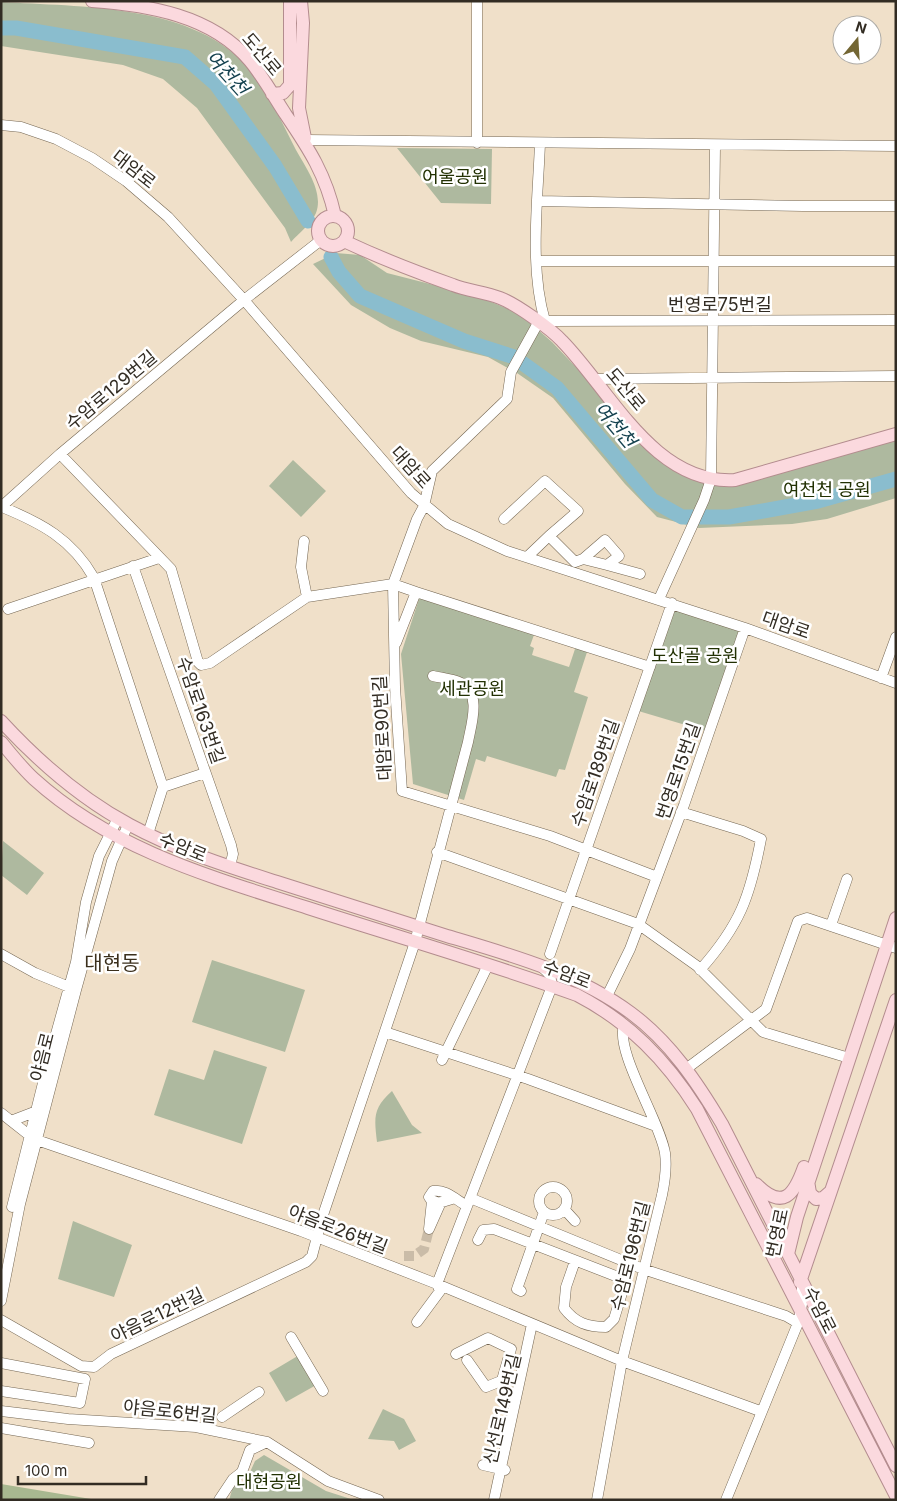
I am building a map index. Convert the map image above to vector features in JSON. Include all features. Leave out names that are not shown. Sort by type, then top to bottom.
[{"type":"main road","name":"도산로","points":[[92,1],[162,6],[205,26],[230,41],[250,61],[305,140],[327,185],[335,216]]},
{"type":"main road","points":[[286,115],[290,86],[290,1]]},
{"type":"main road","points":[[301,1],[303,23],[299,108],[305,140]]},
{"type":"main road","points":[[272,94],[283,94],[290,86]]},
{"type":"main road","points":[[335,216],[344,221],[348,228],[344,241],[334,246],[316,243],[319,228],[326,218],[335,216]]},
{"type":"main road","name":"도산로","points":[[344,241],[402,268],[458,287],[500,298],[541,322],[561,339],[652,447],[691,474],[711,479],[742,478],[896,434]]},
{"type":"main road","name":"수암로","points":[[1,721],[62,779],[123,822],[148,834],[230,866],[541,966],[607,996],[646,1025],[686,1069],[712,1108],[788,1251],[896,1466]]},
{"type":"main road","name":"수암로","points":[[1,742],[18,763],[47,790],[109,833],[165,860],[552,986],[596,1005],[624,1025],[656,1052],[684,1087],[790,1290],[800,1317],[896,1496]]},
{"type":"main road","name":"번영로","points":[[790,1290],[788,1251],[808,1181],[849,1058],[891,947],[896,918]]},
{"type":"main road","name":"번영로","points":[[790,1290],[802,1279],[896,1000]]},
{"type":"main road","points":[[750,1178],[760,1189],[771,1195],[781,1197],[793,1193],[830,1116]]},
{"type":"main road","points":[[808,1181],[810,1193],[816,1200],[823,1198],[832,1189]]},
{"type":"street","points":[[477,1],[477,143]]},
{"type":"street","name":"대암로","points":[[1,125],[21,127],[56,139],[92,158],[126,181],[168,217],[244,300],[424,506],[448,524],[475,538],[527,557],[745,628],[896,683]]},
{"type":"street","points":[[305,140],[715,146],[896,146]]},
{"type":"street","points":[[540,142],[537,261],[541,322]]},
{"type":"street","points":[[659,599],[704,500],[711,479],[715,146]]},
{"type":"street","points":[[538,201],[896,206]]},
{"type":"street","name":"수암로129번길","points":[[1,507],[60,454],[244,300],[316,243]]},
{"type":"street","points":[[537,261],[896,261]]},
{"type":"street","name":"번영로75번길","points":[[541,322],[896,320]]},
{"type":"street","name":"대암로90번길","points":[[541,322],[511,372],[507,399],[432,471],[424,506],[417,519],[393,584],[395,687],[402,791],[586,850],[657,877]]},
{"type":"street","points":[[595,379],[896,376]]},
{"type":"street","points":[[60,454],[171,570],[198,662],[201,665],[210,663],[307,597],[393,584],[650,667]]},
{"type":"street","points":[[504,519],[545,481],[578,511],[527,557]]},
{"type":"street","points":[[1,507],[40,523],[55,534],[83,560],[94,578],[163,787],[148,834]]},
{"type":"street","points":[[549,536],[575,562],[583,559],[605,540],[619,556],[607,565]]},
{"type":"street","points":[[304,541],[301,566],[307,597]]},
{"type":"street","points":[[8,609],[94,578],[159,558]]},
{"type":"street","points":[[583,559],[640,574]]},
{"type":"street","name":"수암로163번길","points":[[133,566],[233,854],[230,866]]},
{"type":"street","points":[[394,647],[416,592]]},
{"type":"street","name":"수암로189번길","points":[[550,954],[672,604]]},
{"type":"street","name":"번영로15번길","points":[[607,996],[630,949],[657,877],[745,628]]},
{"type":"street","points":[[881,678],[896,637]]},
{"type":"street","points":[[417,926],[468,742],[474,713],[472,695],[462,683],[433,676]]},
{"type":"street","points":[[1,750],[18,763]]},
{"type":"street","points":[[163,787],[205,773]]},
{"type":"street","points":[[681,812],[743,831],[761,839],[749,890],[740,916],[724,943],[700,970]]},
{"type":"street","name":"야음로","points":[[1,1301],[34,1139],[73,989],[86,902],[99,856],[109,833],[123,822]]},
{"type":"street","name":"야음로","points":[[34,1139],[37,1111],[112,861],[121,839],[123,822]]},
{"type":"street","points":[[438,852],[569,897],[638,924],[700,970],[763,1032],[849,1058]]},
{"type":"street","points":[[831,926],[847,879]]},
{"type":"street","points":[[686,1069],[766,1009],[798,921],[807,918],[891,947]]},
{"type":"street","name":"야음로12번길","points":[[1,1320],[81,1366],[94,1367],[111,1354],[306,1262],[312,1256],[316,1238],[414,942],[417,926]]},
{"type":"street","points":[[1,954],[34,973],[73,989]]},
{"type":"street","points":[[444,1056],[488,965]]},
{"type":"street","points":[[417,1322],[440,1291],[437,1284],[516,1075],[552,986],[550,975],[541,966]]},
{"type":"street","name":"수암로196번길","points":[[597,1500],[622,1361],[662,1196],[666,1168],[662,1142],[626,1050],[622,1031],[624,1025]]},
{"type":"street","points":[[385,1032],[444,1056],[516,1075],[656,1126]]},
{"type":"street","points":[[11,1121],[37,1111]]},
{"type":"street","points":[[1,1113],[34,1139],[14,1200],[1,1264]]},
{"type":"street","name":"야음로26번길","points":[[34,1139],[316,1238],[437,1284],[622,1361],[760,1411]]},
{"type":"street","points":[[521,1291],[517,1289],[544,1212],[539,1199],[543,1190],[552,1186],[561,1188],[567,1196],[565,1210]]},
{"type":"street","points":[[452,1199],[445,1192],[437,1190],[430,1194],[437,1202],[452,1199],[469,1202],[540,1227],[643,1270],[786,1316],[800,1317]]},
{"type":"street","points":[[544,1212],[553,1216],[565,1210]]},
{"type":"street","points":[[565,1210],[575,1221]]},
{"type":"street","points":[[478,1240],[483,1230],[487,1228],[576,1261],[626,1280],[614,1319],[606,1327],[592,1327],[578,1322],[564,1308],[566,1287],[576,1261]]},
{"type":"street","points":[[726,1500],[760,1411],[800,1317],[802,1279]]},
{"type":"street","points":[[494,1500],[503,1469],[519,1382],[535,1325]]},
{"type":"street","name":"신선로149번길","points":[[499,1500],[503,1469],[535,1325]]},
{"type":"street","points":[[291,1337],[323,1391]]},
{"type":"street","points":[[456,1354],[488,1338],[511,1349],[502,1380]]},
{"type":"street","points":[[467,1360],[486,1387],[506,1379],[519,1382]]},
{"type":"street","points":[[1,1363],[85,1379],[80,1404],[1,1391]]},
{"type":"street","points":[[222,1417],[259,1392]]},
{"type":"street","name":"야음로6번길","points":[[1,1412],[68,1419],[196,1427],[267,1442],[328,1481],[379,1500]]},
{"type":"street","points":[[1,1428],[89,1443]]},
{"type":"street","points":[[219,1500],[233,1479],[242,1472],[250,1450],[267,1442]]},
{"type":"street","points":[[483,1466],[503,1469]]},
{"type":"green space","points":[[1,2],[65,5],[135,13],[169,21],[200,32],[228,49],[251,71],[264,89],[309,172],[318,197],[318,205],[314,217],[291,242],[285,228],[197,108],[163,79],[123,65],[1,46]]},
{"type":"green space","name":"어울공원","points":[[397,148],[492,149],[491,204],[441,203]]},
{"type":"green space","name":"여천천 공원","points":[[336,253],[360,255],[387,273],[477,296],[520,314],[552,342],[627,421],[702,482],[896,439],[896,498],[827,519],[792,524],[699,528],[657,517],[625,484],[553,398],[517,373],[488,357],[421,341],[390,328],[351,305],[313,264]]},
{"type":"green space","points":[[293,460],[326,491],[301,517],[269,486]]},
{"type":"green space","name":"세관공원","points":[[420,596],[535,632],[530,646],[534,648],[532,655],[569,667],[576,646],[588,649],[574,692],[588,697],[565,770],[559,769],[556,777],[487,756],[485,762],[476,759],[464,800],[413,784],[401,654]]},
{"type":"green space","name":"도산골 공원","points":[[672,603],[745,628],[709,732],[635,710]]},
{"type":"green space","points":[[3,841],[44,873],[27,895],[1,875]]},
{"type":"green space","points":[[212,960],[305,990],[285,1052],[192,1022]]},
{"type":"green space","points":[[214,1050],[267,1067],[242,1144],[154,1115],[169,1069],[204,1080]]},
{"type":"green space","points":[[392,1091],[412,1125],[422,1133],[377,1142],[376,1114],[381,1103]]},
{"type":"green space","points":[[73,1221],[132,1245],[114,1297],[58,1279]]},
{"type":"green space","points":[[301,1354],[318,1384],[286,1402],[269,1373]]},
{"type":"green space","points":[[383,1409],[404,1419],[416,1441],[399,1450],[394,1441],[368,1439]]},
{"type":"green space","name":"대현공원","points":[[264,1455],[326,1491],[354,1500],[229,1500],[233,1487],[246,1481],[255,1461]]},
{"type":"green space","points":[[1,1484],[97,1500],[1,1500]]},
{"type":"waterway","name":"여천천","points":[[1,28],[16,28],[185,57],[216,84],[275,166],[308,221]]},
{"type":"waterway","name":"여천천","points":[[331,257],[339,272],[360,296],[464,341],[514,357],[557,388],[652,500],[682,517],[729,517],[763,511],[818,501],[896,479]]},
{"type":"tunnel","points":[[404,1256],[414,1256],[424,1249],[429,1229]]},
{"type":"district","name":"대현동","points":[[112,963]]}]
